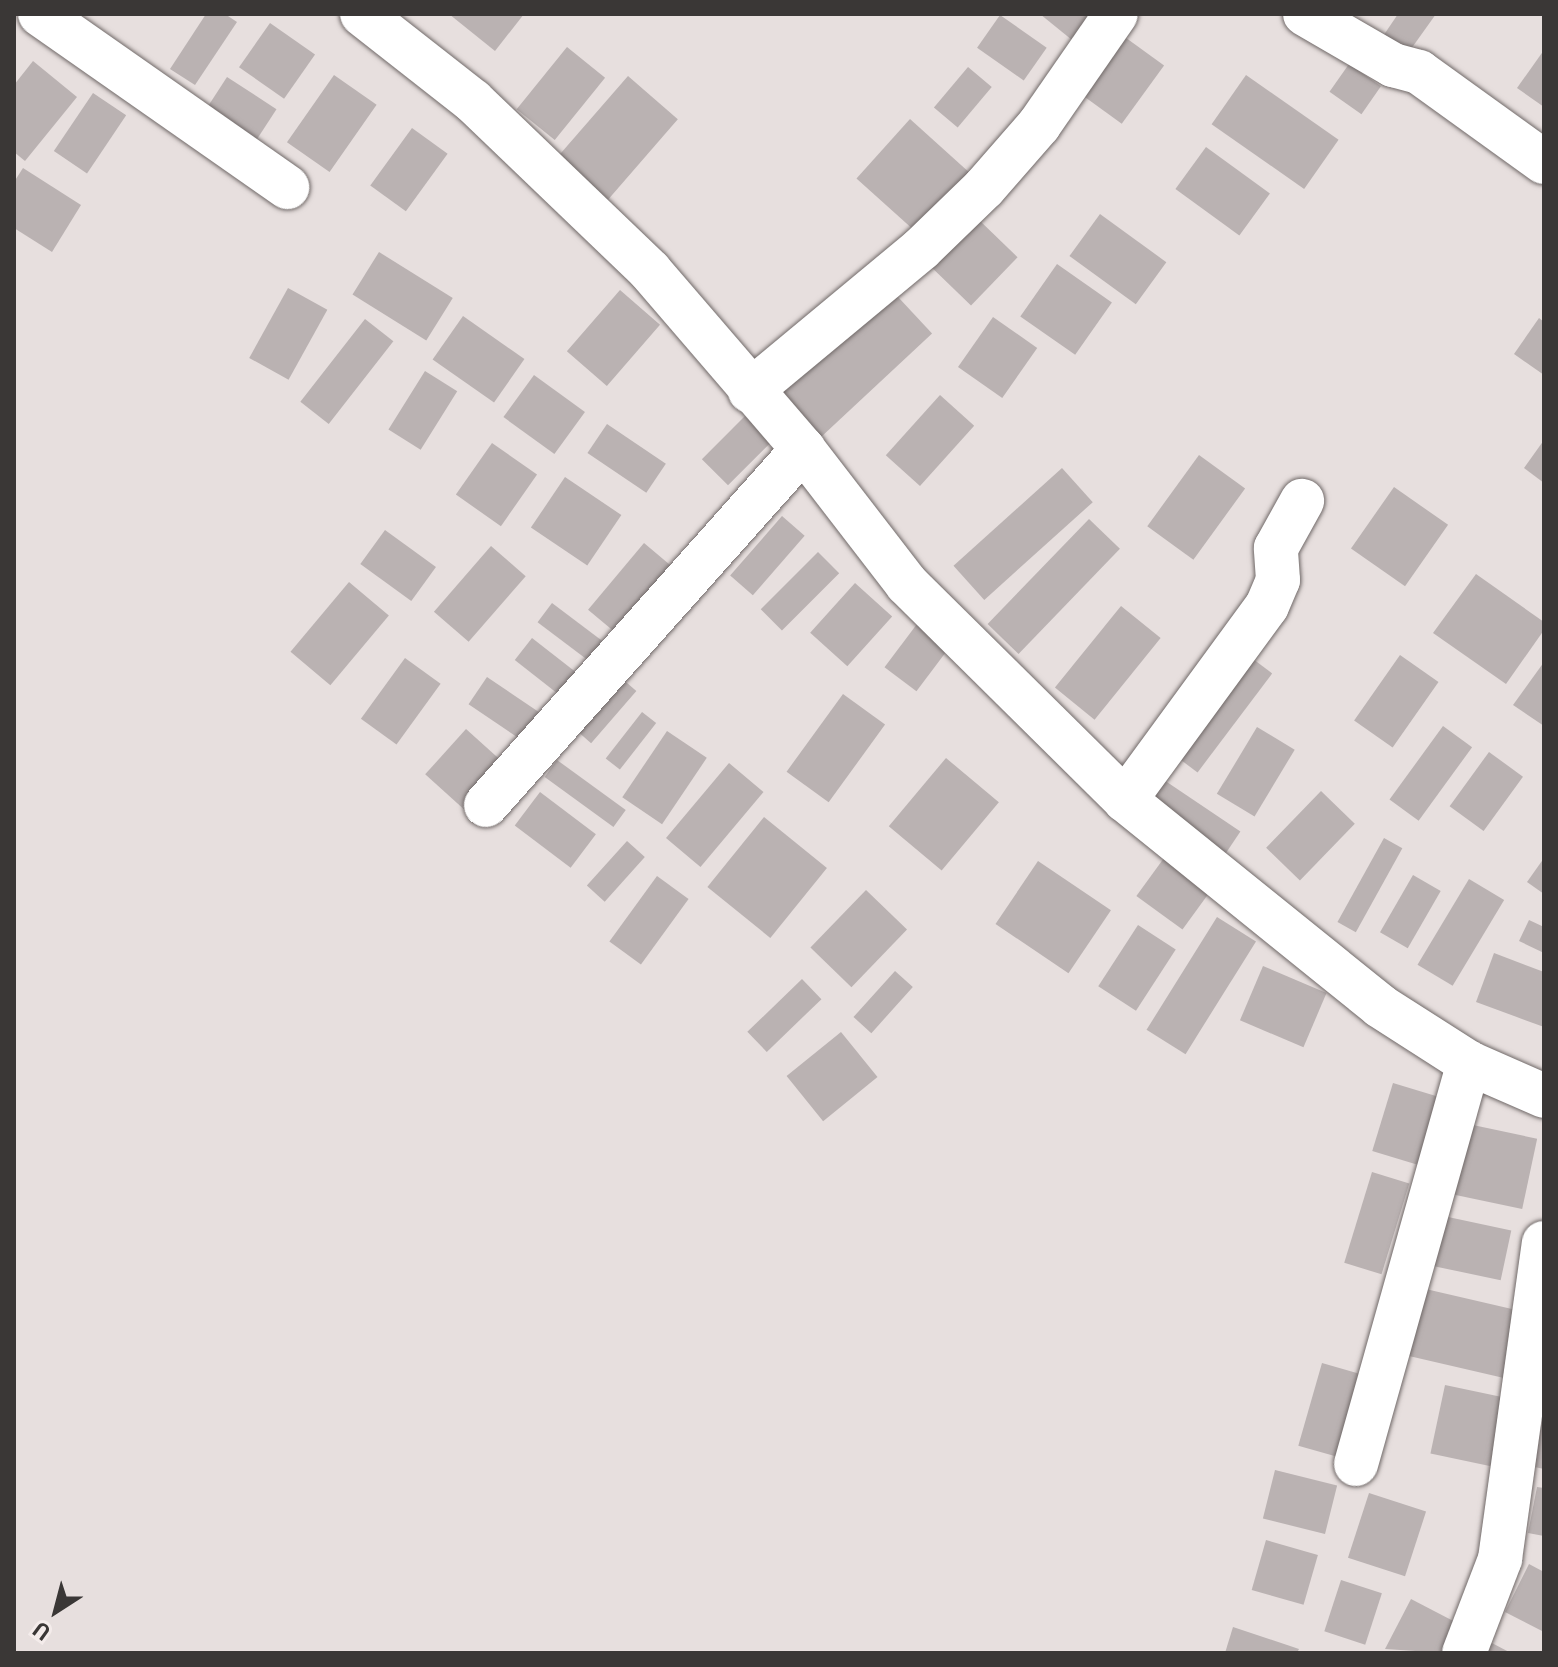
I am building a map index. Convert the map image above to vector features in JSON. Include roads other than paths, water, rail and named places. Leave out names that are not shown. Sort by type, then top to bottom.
[{"type":"street","points":[[40,14],[287,187]]},
{"type":"street","points":[[362,14],[473,101],[638,260],[803,449],[907,584],[1125,800],[1380,1006],[1469,1063],[1544,1096]]},
{"type":"street","points":[[750,391],[921,249],[984,188],[1039,125],[1116,14]]},
{"type":"street","points":[[1305,14],[1393,65],[1419,72],[1544,162]]},
{"type":"street","points":[[486,805],[803,449]]},
{"type":"street","points":[[1125,800],[1267,606],[1278,580],[1276,548],[1302,501]]},
{"type":"street","points":[[1356,1464],[1469,1063]]},
{"type":"street","points":[[1464,1653],[1500,1559],[1544,1243]]}]
